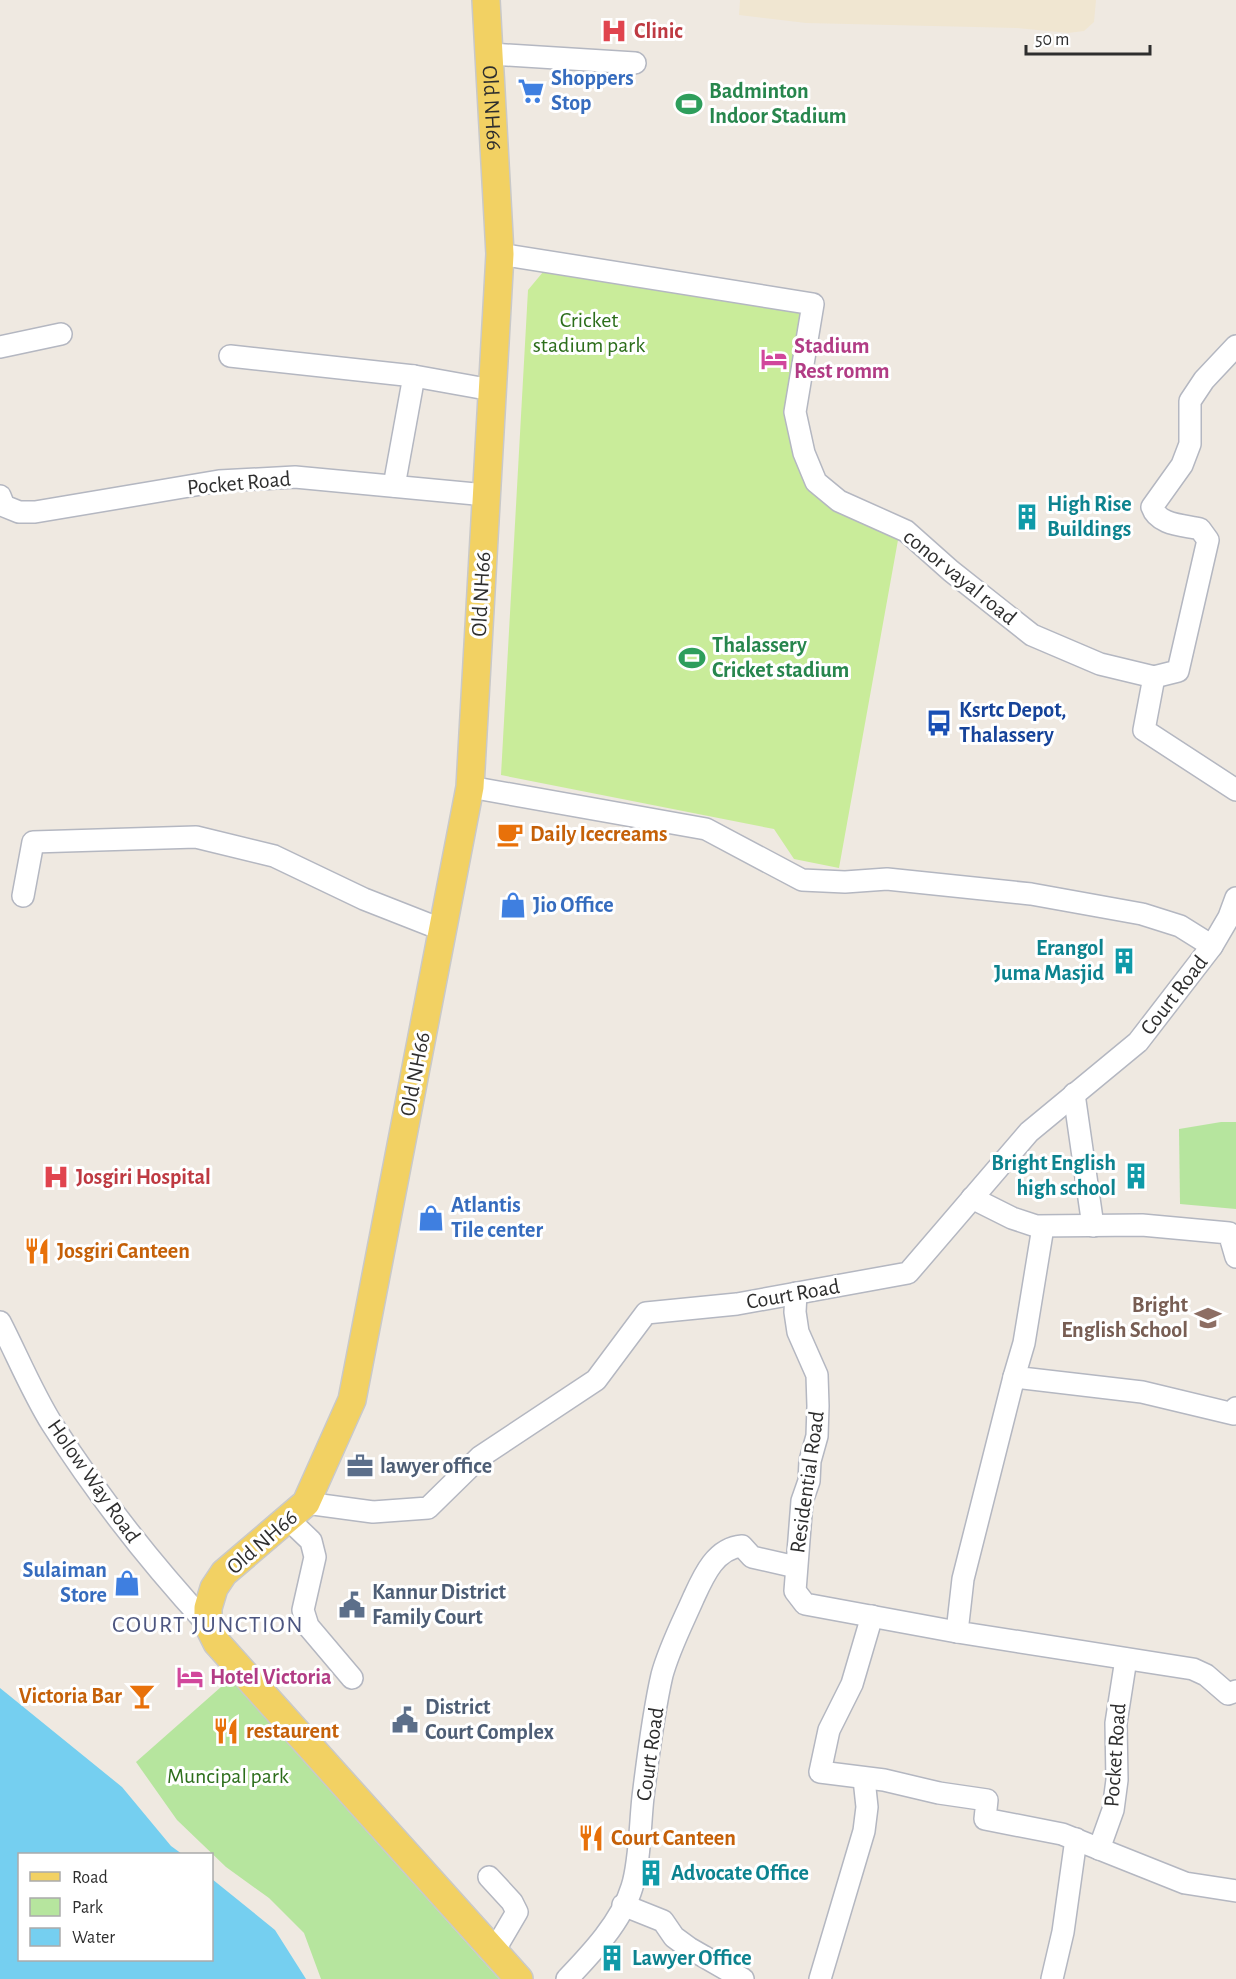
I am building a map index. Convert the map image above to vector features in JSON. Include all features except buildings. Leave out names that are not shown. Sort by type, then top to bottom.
[{"type":"main road","name":"Old NH66","points":[[208,1625],[208,1608],[214,1588],[224,1573],[297,1511],[352,1400],[470,787],[500,254],[491,54],[486,0]]},
{"type":"main road","points":[[208,1625],[217,1644],[519,1979]]},
{"type":"street","points":[[491,54],[635,63]]},
{"type":"street","name":"conor vayal road","points":[[500,254],[813,304],[795,412],[804,453],[816,482],[839,501],[906,531],[951,571],[1032,635],[1100,664],[1154,677]]},
{"type":"street","points":[[0,347],[61,334]]},
{"type":"street","points":[[1236,346],[1204,380],[1190,401],[1190,444],[1182,465],[1152,507],[1154,513],[1165,521],[1200,529],[1208,540],[1178,671],[1154,677],[1144,730],[1236,790]]},
{"type":"street","points":[[230,356],[414,376],[492,390]]},
{"type":"street","points":[[394,486],[414,376]]},
{"type":"street","name":"Pocket Road","points":[[0,496],[4,506],[19,512],[35,512],[219,481],[295,477],[486,495]]},
{"type":"street","points":[[470,787],[706,829],[802,880],[845,882],[887,879],[1031,894],[1142,914],[1180,926],[1212,946],[1234,912]]},
{"type":"street","points":[[23,896],[33,842],[196,837],[274,856],[364,899],[442,930]]},
{"type":"street","name":"Court Road","points":[[297,1511],[373,1512],[428,1508],[480,1458],[596,1380],[646,1313],[737,1304],[908,1273],[1029,1132],[1138,1042],[1212,946]]},
{"type":"street","points":[[1074,1094],[1093,1226]]},
{"type":"street","points":[[972,1198],[1012,1218],[1043,1227],[1142,1225],[1229,1233],[1236,1257]]},
{"type":"street","points":[[957,1632],[963,1579],[1024,1343],[1043,1227]]},
{"type":"street","name":"Residential Road","points":[[796,1293],[795,1312],[798,1332],[817,1375],[818,1406],[817,1436],[809,1480],[802,1501],[796,1567],[795,1591],[805,1604],[957,1632],[1193,1669],[1206,1675],[1228,1694],[1236,1691]]},
{"type":"street","name":"Holow Way Road","points":[[0,1322],[51,1422],[107,1505],[164,1577],[208,1625]]},
{"type":"street","points":[[1014,1377],[1142,1392],[1234,1414],[1236,1408]]},
{"type":"street","points":[[297,1511],[311,1541],[315,1557],[304,1596],[303,1610],[308,1626],[352,1678]]},
{"type":"street","name":"Court Road","points":[[567,1979],[608,1932],[632,1890],[637,1867],[637,1843],[650,1743],[661,1682],[697,1591],[713,1561],[730,1547],[742,1546],[752,1557],[796,1567]]},
{"type":"street","points":[[872,1616],[852,1684],[829,1730],[820,1772],[884,1780],[939,1793],[987,1800],[985,1819],[1076,1839],[1185,1883],[1236,1891]]},
{"type":"street","name":"Pocket Road","points":[[1099,1849],[1113,1810],[1117,1780],[1116,1723],[1126,1659]]},
{"type":"street","points":[[820,1979],[864,1831],[867,1807],[864,1779]]},
{"type":"street","points":[[1052,1979],[1063,1932],[1076,1839]]},
{"type":"street","points":[[489,1877],[512,1902],[517,1912],[494,1951]]},
{"type":"street","points":[[623,1905],[663,1921],[674,1937],[689,1948],[743,1979]]},
{"type":"shaded area","points":[[740,0],[1096,0],[1094,22],[1084,31],[1068,33],[1017,28],[806,23],[739,15]]},
{"type":"green space","name":"Thalassery Cricket stadium","points":[[543,272],[803,310],[785,417],[803,478],[832,505],[898,540],[839,868],[794,859],[774,829],[501,775],[528,290]]},
{"type":"green space","points":[[1221,1122],[1236,1122],[1236,1209],[1180,1204],[1179,1129]]},
{"type":"green space","name":"Muncipal park","points":[[230,1679],[499,1979],[321,1979],[304,1933],[269,1898],[226,1867],[177,1820],[136,1762]]},
{"type":"water","points":[[0,1688],[122,1787],[171,1846],[181,1853],[18,1853],[18,1961],[213,1961],[213,1880],[275,1930],[306,1979],[0,1979]]},
{"type":"place","name":"Clinic","points":[[614,31]]},
{"type":"place","name":"Shoppers Stop","points":[[531,91]]},
{"type":"place","name":"Badminton Indoor Stadium","points":[[689,104]]},
{"type":"place","name":"Stadium Rest romm","points":[[774,359]]},
{"type":"place","name":"High Rise Buildings","points":[[1027,517]]},
{"type":"place","name":"Thalassery Cricket stadium","points":[[692,658]]},
{"type":"place","name":"Ksrtc Depot, Thalassery","points":[[939,723]]},
{"type":"place","name":"Daily Icecreams","points":[[510,834]]},
{"type":"place","name":"Jio Office","points":[[513,905]]},
{"type":"place","name":"Erangol Juma Masjid","points":[[1124,961]]},
{"type":"place","name":"Bright English high school","points":[[1136,1176]]},
{"type":"place","name":"Josgiri Hospital","points":[[56,1177]]},
{"type":"place","name":"Atlantis Tile center","points":[[431,1218]]},
{"type":"place","name":"Josgiri Canteen","points":[[37,1251]]},
{"type":"place","name":"Bright English School","points":[[1208,1318]]},
{"type":"place","name":"lawyer office","points":[[360,1466]]},
{"type":"place","name":"Sulaiman Store","points":[[127,1583]]},
{"type":"place","name":"Kannur District Family Court","points":[[352,1605]]},
{"type":"place","name":"Hotel Victoria","points":[[190,1677]]},
{"type":"place","name":"Victoria Bar","points":[[142,1696]]},
{"type":"place","name":"District Court Complex","points":[[405,1720]]},
{"type":"place","name":"restaurent","points":[[226,1731]]},
{"type":"place","name":"Court Canteen","points":[[591,1838]]},
{"type":"place","name":"Advocate Office","points":[[651,1873]]},
{"type":"place","name":"Lawyer Office","points":[[612,1958]]},
{"type":"district","name":"COURT JUNCTION","points":[[208,1625]]},
{"type":"park label","name":"Cricket stadium park","points":[[589,332]]}]
